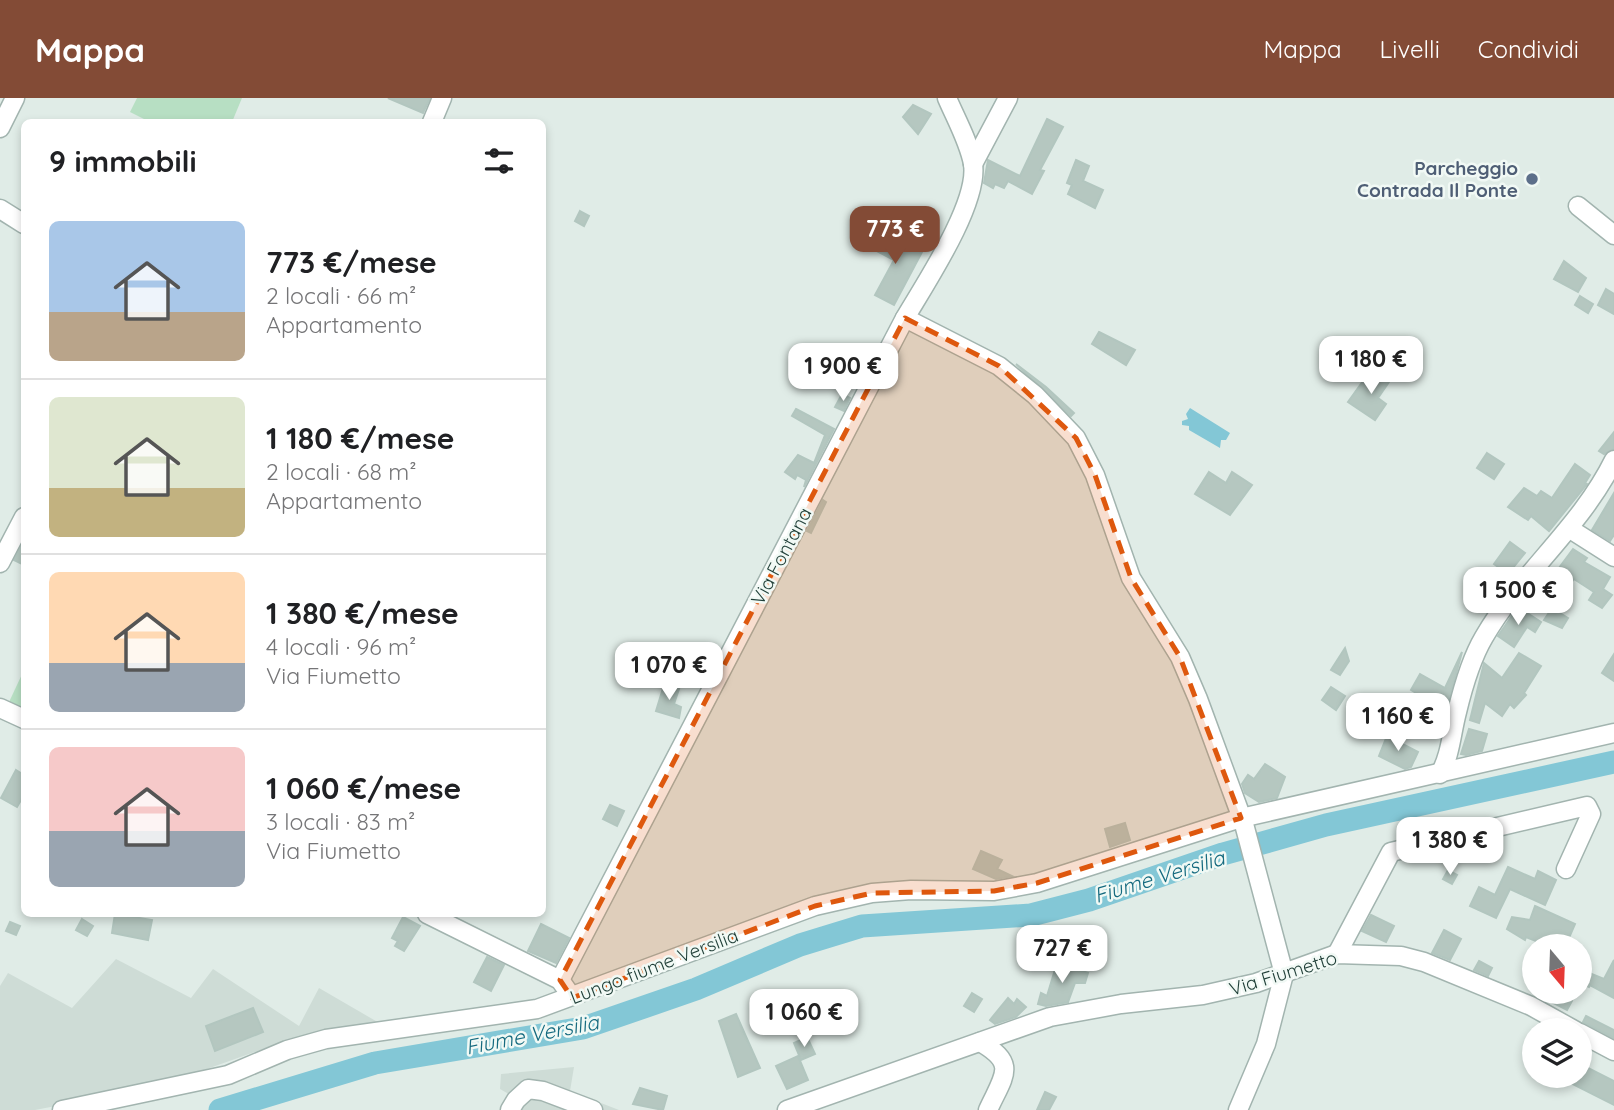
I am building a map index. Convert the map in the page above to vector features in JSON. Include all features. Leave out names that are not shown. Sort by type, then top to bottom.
[{"type":"street","points":[[0,128],[15,98]]},
{"type":"street","points":[[433,119],[442,98]]},
{"type":"street","points":[[947,98],[973,164]]},
{"type":"street","points":[[973,164],[1008,98]]},
{"type":"street","name":"Via Fontana","points":[[560,980],[905,318],[952,237],[972,184],[973,164]]},
{"type":"street","points":[[1578,206],[1614,235]]},
{"type":"street","points":[[0,209],[21,222]]},
{"type":"street","points":[[905,318],[999,366],[1035,395],[1076,439],[1095,475],[1131,578],[1180,657],[1242,821],[1284,974],[1266,1044],[1238,1110]]},
{"type":"street","points":[[1440,774],[1451,749],[1457,713],[1472,661],[1483,639],[1513,592],[1570,529],[1614,460]]},
{"type":"street","points":[[0,564],[21,523]]},
{"type":"street","points":[[1570,529],[1614,557]]},
{"type":"street","points":[[0,708],[21,718]]},
{"type":"street","name":"Lungo fiume Versilia","points":[[62,1110],[228,1075],[287,1051],[326,1039],[537,1009],[815,906],[872,893],[911,890],[994,891],[1037,883],[1242,821],[1614,733]]},
{"type":"street","points":[[1337,954],[1391,852],[1587,806],[1591,814],[1566,869]]},
{"type":"street","points":[[433,917],[560,980],[572,998]]},
{"type":"street","name":"Via Fiumetto","points":[[787,1110],[1049,1017],[1121,1004],[1203,995],[1284,974],[1337,954],[1401,956],[1424,962],[1531,1006],[1553,1018]]},
{"type":"street","name":"Via Fiumetto","points":[[1592,1039],[1614,1051]]},
{"type":"street","points":[[980,1042],[1000,1053],[1005,1061],[988,1110]]},
{"type":"street","points":[[510,1110],[528,1089],[543,1091],[593,1110]]},
{"type":"highlighted area","points":[[905,318],[999,366],[1076,438],[1095,475],[1131,578],[1180,657],[1241,818],[1037,883],[994,891],[872,893],[815,906],[572,998],[560,980]]},
{"type":"shaded area","points":[[116,959],[191,998],[213,969],[299,1026],[319,988],[381,1024],[288,1040],[190,1075],[185,1081],[35,1110],[0,1110],[0,986],[8,973],[72,1008]]},
{"type":"shaded area","points":[[574,1067],[570,1091],[619,1110],[514,1110],[519,1100],[500,1089],[501,1074]]},
{"type":"green space","points":[[137,98],[242,98],[233,119],[144,119],[130,112]]},
{"type":"green space","points":[[21,676],[21,708],[9,702]]},
{"type":"water","points":[[1190,408],[1230,433],[1226,440],[1221,440],[1220,448],[1189,430],[1189,426],[1182,425],[1182,421],[1188,419],[1186,414]]},
{"type":"building","points":[[388,98],[430,98],[423,113]]},
{"type":"building","points":[[913,105],[931,114],[918,134],[903,117]]},
{"type":"building","points":[[1047,119],[1063,127],[1040,170],[1044,171],[1032,194],[1008,181],[1004,188],[995,184],[993,188],[984,183],[988,160],[1020,176]]},
{"type":"building","points":[[1076,160],[1089,166],[1083,181],[1103,190],[1095,208],[1068,194],[1072,185],[1067,183]]},
{"type":"building","points":[[580,211],[589,216],[584,226],[575,221]]},
{"type":"building","points":[[879,232],[922,252],[894,305],[875,295],[894,260],[871,248]]},
{"type":"building","points":[[1564,261],[1586,278],[1578,292],[1554,279]]},
{"type":"building","points":[[1606,289],[1614,294],[1614,314],[1598,305]]},
{"type":"building","points":[[1580,296],[1593,304],[1588,313],[1575,305]]},
{"type":"building","points":[[1099,332],[1135,350],[1126,365],[1092,344]]},
{"type":"building","points":[[1016,364],[1046,387],[1074,413],[1071,416]]},
{"type":"building","points":[[1378,371],[1391,379],[1378,398],[1386,404],[1375,420],[1348,402],[1363,381],[1369,385]]},
{"type":"building","points":[[842,394],[850,398],[844,411],[835,407]]},
{"type":"building","points":[[796,409],[834,429],[804,487],[806,480],[797,475],[795,479],[785,472],[798,455],[814,463],[825,435],[792,416]]},
{"type":"building","points":[[1614,432],[1614,449],[1604,454],[1599,451]]},
{"type":"building","points":[[1487,453],[1504,464],[1494,479],[1477,468]]},
{"type":"building","points":[[1575,464],[1590,475],[1585,483],[1587,484],[1549,531],[1531,516],[1528,520],[1508,507],[1524,488],[1537,496],[1541,491],[1552,498]]},
{"type":"building","points":[[1209,472],[1226,483],[1232,472],[1252,485],[1230,515],[1195,494]]},
{"type":"building","points":[[1614,493],[1614,535],[1610,541],[1592,530]]},
{"type":"building","points":[[823,500],[826,502],[811,533],[807,531]]},
{"type":"building","points":[[1510,542],[1525,553],[1508,574],[1494,564]]},
{"type":"building","points":[[21,547],[21,564],[14,560]]},
{"type":"building","points":[[1573,549],[1587,558],[1584,562],[1610,577],[1603,589],[1612,595],[1602,608],[1589,600],[1594,592],[1574,579],[1571,583],[1556,572]]},
{"type":"building","points":[[1518,607],[1541,622],[1535,632],[1527,627],[1514,647],[1498,636]]},
{"type":"building","points":[[1552,608],[1568,618],[1562,628],[1544,620]]},
{"type":"building","points":[[1345,648],[1349,661],[1340,675],[1331,670]]},
{"type":"building","points":[[1462,652],[1446,711],[1411,690],[1420,674],[1445,688]]},
{"type":"building","points":[[1519,653],[1541,666],[1524,693],[1526,695],[1514,708],[1510,704],[1502,716],[1485,703],[1479,723],[1470,720],[1484,663],[1502,678]]},
{"type":"building","points":[[1614,654],[1614,681],[1602,673]]},
{"type":"building","points":[[664,685],[679,689],[674,704],[681,707],[679,718],[656,711]]},
{"type":"building","points":[[1331,687],[1345,696],[1336,710],[1322,700]]},
{"type":"building","points":[[1380,713],[1401,722],[1395,734],[1375,724]]},
{"type":"building","points":[[1469,729],[1487,734],[1482,751],[1461,754]]},
{"type":"building","points":[[1387,736],[1418,752],[1411,767],[1405,769],[1379,756]]},
{"type":"building","points":[[1265,764],[1285,777],[1277,798],[1259,802],[1245,793],[1242,784],[1248,775],[1254,779]]},
{"type":"building","points":[[16,770],[21,773],[21,800],[17,807],[1,798]]},
{"type":"building","points":[[610,805],[624,811],[617,826],[603,819]]},
{"type":"building","points":[[1125,823],[1130,840],[1110,847],[1105,829]]},
{"type":"building","points":[[981,851],[1002,860],[997,869],[1012,876],[996,879],[973,869]]},
{"type":"building","points":[[1508,867],[1535,879],[1538,871],[1556,880],[1545,905],[1510,889],[1496,918],[1470,906],[1479,887],[1495,895]]},
{"type":"building","points":[[1448,870],[1457,875],[1452,884],[1443,879]]},
{"type":"building","points":[[1535,906],[1575,924],[1571,934],[1522,934],[1522,938],[1507,929],[1512,917],[1530,920]]},
{"type":"building","points":[[1371,915],[1394,926],[1386,942],[1362,931]]},
{"type":"building","points":[[115,917],[152,920],[148,940],[112,933]]},
{"type":"building","points":[[403,917],[420,926],[404,951],[395,946],[398,941],[392,938]]},
{"type":"building","points":[[82,919],[93,926],[87,936],[76,930]]},
{"type":"building","points":[[10,922],[20,926],[16,935],[6,931]]},
{"type":"building","points":[[541,924],[569,938],[556,963],[528,951]]},
{"type":"building","points":[[1444,930],[1461,939],[1450,960],[1432,953]]},
{"type":"building","points":[[487,957],[504,965],[491,991],[474,982]]},
{"type":"building","points":[[1614,960],[1614,998],[1592,986],[1592,974],[1604,979]]},
{"type":"building","points":[[1479,961],[1492,968],[1488,976],[1474,970]]},
{"type":"building","points":[[1057,963],[1088,973],[1085,983],[1075,983],[1068,1002],[1046,1006],[1038,1004],[1041,993],[1047,996]]},
{"type":"building","points":[[972,993],[982,999],[974,1012],[964,1006]]},
{"type":"building","points":[[1008,998],[1014,1004],[1017,999],[1026,1007],[1016,1017],[995,1024],[990,1020]]},
{"type":"building","points":[[1555,1004],[1570,1004],[1567,1010]]},
{"type":"building","points":[[253,1008],[263,1032],[215,1051],[206,1026]]},
{"type":"building","points":[[736,1014],[760,1068],[738,1077],[719,1021]]},
{"type":"building","points":[[1592,1019],[1614,1030],[1614,1038],[1592,1027]]},
{"type":"building","points":[[807,1037],[815,1054],[801,1060],[794,1043]]},
{"type":"building","points":[[798,1056],[808,1080],[787,1089],[776,1066]]},
{"type":"building","points":[[1592,1070],[1614,1081],[1614,1105],[1581,1088],[1592,1088]]},
{"type":"building","points":[[640,1088],[667,1096],[663,1110],[633,1104]]},
{"type":"building","points":[[1045,1092],[1056,1097],[1049,1110],[1037,1110]]},
{"type":"waterway","name":"Fiume Versilia","points":[[220,1110],[375,1063],[583,1028],[696,989],[800,945],[862,926],[1031,915],[1089,900],[1223,854],[1326,825],[1614,762]]},
{"type":"place","name":"Parcheggio Contrada Il Ponte","points":[[1532,179]]}]
